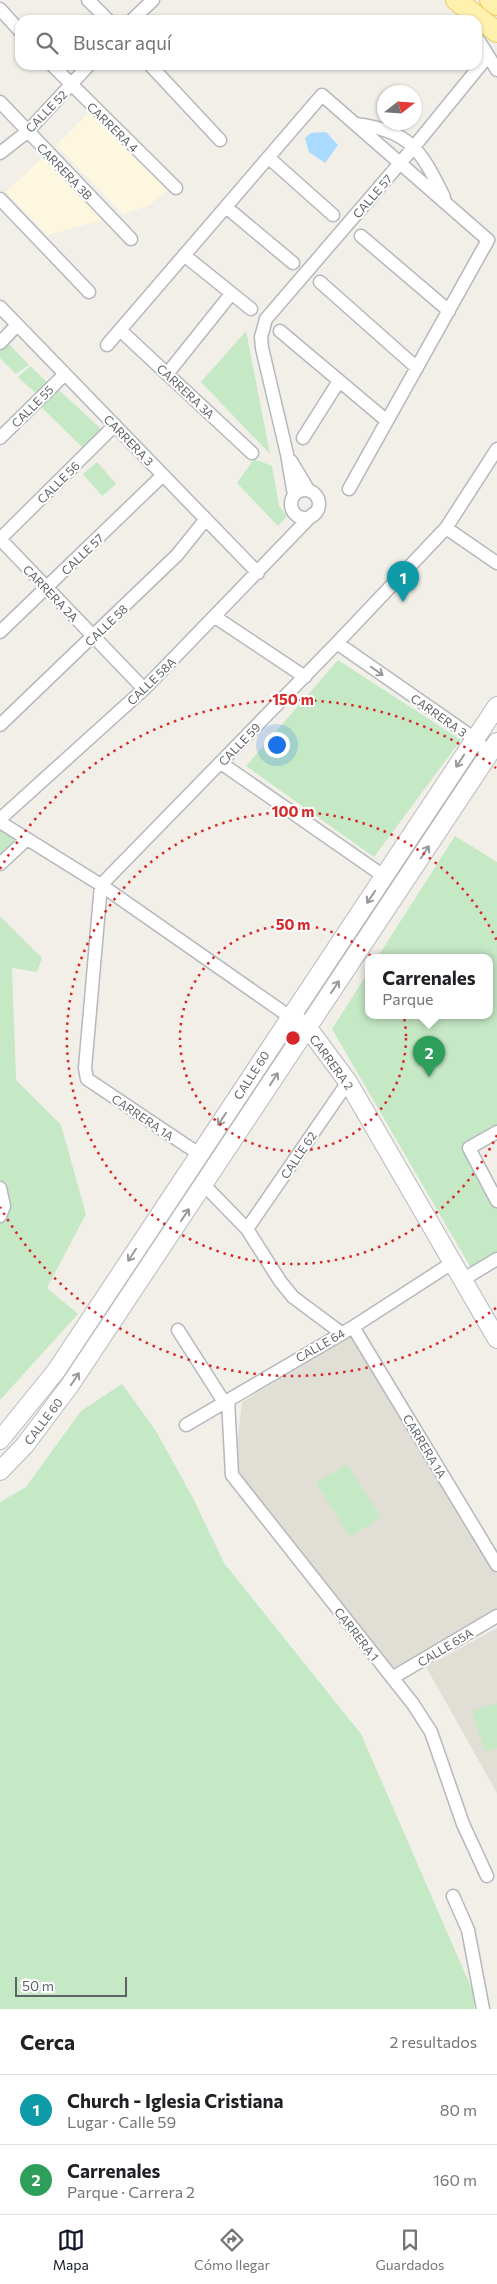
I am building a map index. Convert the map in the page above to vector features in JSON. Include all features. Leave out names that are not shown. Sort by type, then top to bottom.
[{"type":"main road","points":[[455,0],[475,15]]},
{"type":"main road","points":[[490,0],[497,5]]},
{"type":"main road","points":[[482,21],[497,32]]},
{"type":"main road","name":"CALLE 60","points":[[0,1440],[56,1371],[497,706]]},
{"type":"main road","name":"CALLE 60","points":[[0,1471],[25,1445],[70,1386],[493,748]]},
{"type":"main road","name":"CARRERA 2","points":[[290,1017],[308,1028],[348,1082],[497,1339]]},
{"type":"street","points":[[88,0],[103,15]]},
{"type":"street","points":[[137,15],[153,0]]},
{"type":"street","points":[[455,0],[463,15]]},
{"type":"street","points":[[0,9],[15,26]]},
{"type":"street","points":[[482,46],[497,70]]},
{"type":"street","name":"CALLE 57","points":[[482,63],[488,56]]},
{"type":"street","name":"CARRERA 4","points":[[56,70],[176,188]]},
{"type":"street","name":"CALLE 52","points":[[0,154],[27,132],[84,70]]},
{"type":"street","points":[[155,70],[220,140]]},
{"type":"street","name":"CALLE 57","points":[[287,454],[265,365],[261,337],[266,319],[413,148],[477,70]]},
{"type":"street","points":[[106,345],[322,95],[488,240],[349,489]]},
{"type":"street","name":"CARRERA 3B","points":[[0,102],[131,239]]},
{"type":"street","points":[[356,124],[381,127],[399,134],[427,163],[448,205]]},
{"type":"street","points":[[269,158],[333,215]]},
{"type":"street","points":[[0,199],[88,292]]},
{"type":"street","points":[[226,207],[293,263]]},
{"type":"street","points":[[361,236],[449,311]]},
{"type":"street","points":[[184,255],[251,309]]},
{"type":"street","points":[[320,282],[417,368]]},
{"type":"street","points":[[167,374],[231,294]]},
{"type":"street","name":"CARRERA 3","points":[[0,307],[258,573]]},
{"type":"street","points":[[0,343],[17,325]]},
{"type":"street","name":"CARRERA 3A","points":[[120,330],[252,453]]},
{"type":"street","points":[[280,331],[387,422]]},
{"type":"street","name":"CALLE 55","points":[[0,438],[65,374]]},
{"type":"street","points":[[303,438],[339,381]]},
{"type":"street","name":"CALLE 56","points":[[0,539],[115,426]]},
{"type":"street","name":"CALLE 59","points":[[101,885],[338,643],[446,528],[497,449]]},
{"type":"street","points":[[287,454],[309,491],[318,501],[318,506],[313,514],[305,518],[296,515]]},
{"type":"street","points":[[287,454],[294,495],[291,505],[296,515],[294,534]]},
{"type":"street","name":"CALLE 57","points":[[0,632],[163,475]]},
{"type":"street","points":[[294,495],[298,492],[309,491]]},
{"type":"street","name":"CALLE 58A","points":[[0,821],[144,689],[313,514]]},
{"type":"street","name":"CALLE 58","points":[[0,725],[94,637],[177,555],[206,519]]},
{"type":"street","points":[[446,528],[497,563]]},
{"type":"street","name":"CARRERA 2A","points":[[0,539],[144,689]]},
{"type":"street","points":[[215,616],[305,677]]},
{"type":"street","name":"CARRERA 3","points":[[338,643],[475,740],[493,748]]},
{"type":"street","points":[[221,763],[384,877]]},
{"type":"street","name":"CARRERA 2","points":[[0,821],[101,885],[290,1017]]},
{"type":"street","points":[[0,864],[26,839]]},
{"type":"street","name":"CARRERA 1A","points":[[101,885],[85,1068],[87,1079],[199,1154]]},
{"type":"street","name":"CALLE 62","points":[[247,1229],[348,1082]]},
{"type":"street","points":[[497,1132],[469,1148],[497,1200]]},
{"type":"street","points":[[204,1185],[247,1229],[280,1281],[293,1297],[340,1332]]},
{"type":"street","points":[[0,1188],[4,1206],[1,1216]]},
{"type":"street","points":[[462,1280],[497,1259]]},
{"type":"street","name":"CALLE 64","points":[[186,1425],[340,1332],[353,1327],[452,1263]]},
{"type":"street","name":"CARRERA 1A","points":[[353,1327],[497,1565]]},
{"type":"street","name":"CARRERA 1","points":[[178,1330],[226,1401],[232,1475],[392,1678],[431,1732],[463,1824],[487,1876]]},
{"type":"street","name":"CALLE 65A","points":[[392,1678],[497,1616]]},
{"type":"street","points":[[453,1896],[468,1930],[483,2009]]},
{"type":"shaded area","points":[[89,112],[170,188],[148,206],[123,214],[56,145]]},
{"type":"shaded area","points":[[44,156],[106,219],[47,235],[6,192]]},
{"type":"shaded area","points":[[352,1335],[497,1574],[497,1609],[392,1669],[234,1473],[242,1402]]},
{"type":"shaded area","points":[[497,1628],[497,1793],[426,1667]]},
{"type":"green space","points":[[246,331],[270,454],[201,382]]},
{"type":"green space","points":[[7,342],[29,365],[16,374],[0,358],[0,349]]},
{"type":"green space","points":[[30,366],[50,385],[39,396],[18,377]]},
{"type":"green space","points":[[58,389],[101,429],[84,449],[41,407]]},
{"type":"green space","points":[[254,459],[272,466],[279,506],[287,516],[278,526],[237,483]]},
{"type":"green space","points":[[97,462],[116,484],[102,496],[83,474]]},
{"type":"green space","points":[[338,660],[461,740],[374,857],[246,766]]},
{"type":"green space","points":[[0,830],[16,840],[0,858]]},
{"type":"green space","points":[[455,836],[497,862],[497,1126],[462,1147],[497,1206],[497,1254],[471,1268],[332,1029],[365,977],[365,1019],[493,1019],[493,954],[380,954]]},
{"type":"green space","points":[[0,916],[42,958],[37,972],[12,968],[16,1080],[61,1125],[86,1214],[47,1288],[78,1314],[0,1400]]},
{"type":"green space","points":[[122,1384],[156,1431],[194,1500],[224,1563],[361,1734],[474,1994],[474,2009],[0,2009],[0,1502],[26,1487],[81,1411]]},
{"type":"green space","points":[[347,1464],[381,1517],[350,1537],[316,1483]]},
{"type":"green space","points":[[497,1703],[497,1748],[485,1751],[472,1711]]},
{"type":"water","points":[[326,132],[338,145],[325,163],[309,152],[305,138],[311,133]]},
{"type":"place","name":"Church - Iglesia Cristiana","points":[[403,602]]},
{"type":"place","name":"Carrenales","points":[[429,1077]]}]
